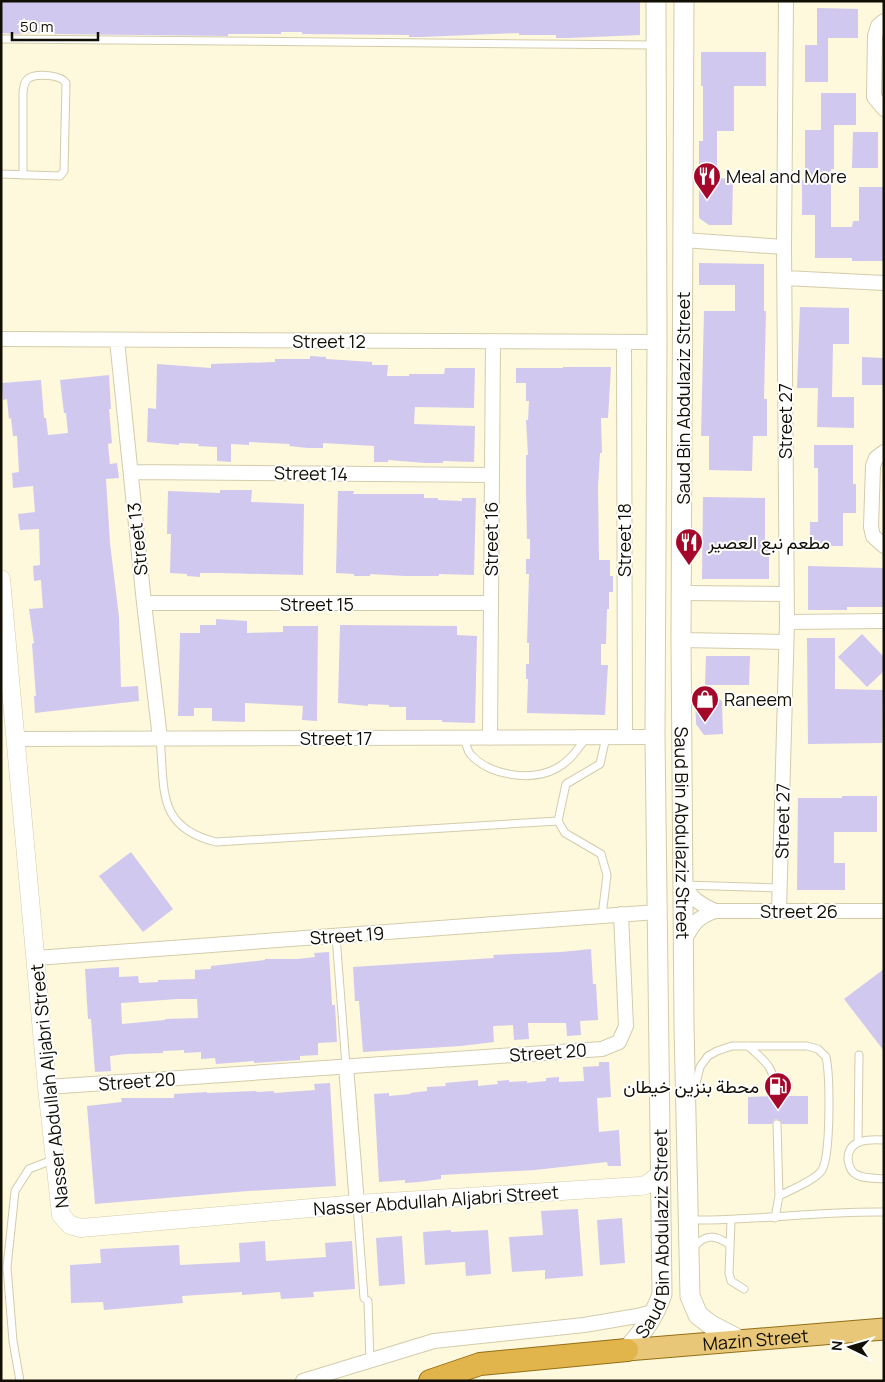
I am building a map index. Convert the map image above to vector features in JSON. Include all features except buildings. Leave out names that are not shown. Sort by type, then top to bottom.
[{"type":"highway","points":[[430,1381],[480,1364],[627,1350]]},
{"type":"main road","name":"Saud Bin Abdulaziz Street","points":[[627,1350],[647,1328],[659,1303],[656,1185],[660,1056],[655,737],[658,342],[656,1]]},
{"type":"main road","name":"Saud Bin Abdulaziz Street","points":[[684,1],[682,640],[684,1025],[688,1254],[690,1296],[698,1315],[711,1325],[740,1340]]},
{"type":"main road","points":[[656,525],[668,533],[675,532],[682,527]]},
{"type":"main road","points":[[656,552],[666,547],[672,548],[678,552],[682,560]]},
{"type":"main road","points":[[659,1026],[665,1031],[672,1032],[679,1030],[684,1025]]},
{"type":"main road","points":[[660,1056],[666,1051],[673,1049],[680,1052],[685,1058]]},
{"type":"main road","points":[[659,1303],[668,1299],[683,1300],[690,1296]]},
{"type":"main road","name":"Mazin Street","points":[[627,1350],[884,1328]]},
{"type":"street","name":"Street 27","points":[[780,910],[787,622],[784,247],[786,1]]},
{"type":"street","points":[[884,21],[878,26],[874,36],[874,97],[884,109]]},
{"type":"street","points":[[683,240],[784,247]]},
{"type":"street","points":[[785,278],[884,283]]},
{"type":"street","name":"Street 12","points":[[1,339],[658,342]]},
{"type":"street","name":"Street 13","points":[[117,340],[160,738]]},
{"type":"street","name":"Street 16","points":[[490,738],[493,342]]},
{"type":"street","name":"Street 18","points":[[624,342],[625,737]]},
{"type":"street","points":[[884,452],[876,458],[873,466],[871,527],[873,536],[884,546]]},
{"type":"street","name":"Street 14","points":[[131,472],[492,475]]},
{"type":"street","name":"Nasser Abdullah Aljabri Street","points":[[1,579],[47,1087],[62,1216],[70,1224],[81,1228],[357,1204],[656,1185]]},
{"type":"street","points":[[682,593],[786,594]]},
{"type":"street","name":"Street 15","points":[[144,603],[491,603]]},
{"type":"street","points":[[787,622],[884,620]]},
{"type":"street","points":[[682,640],[786,642]]},
{"type":"street","name":"Street 17","points":[[16,739],[655,737]]},
{"type":"street","points":[[684,885],[691,897],[700,905],[714,911]]},
{"type":"street","points":[[684,941],[692,925],[702,916],[714,911]]},
{"type":"street","name":"Street 26","points":[[714,911],[884,911]]},
{"type":"street","name":"Street 19","points":[[36,958],[658,912]]},
{"type":"street","name":"Street 20","points":[[47,1087],[602,1049],[619,1042],[626,1026],[621,914]]},
{"type":"street","points":[[346,1066],[357,1204]]},
{"type":"street","points":[[303,1381],[434,1341],[584,1325],[630,1318],[659,1303]]},
{"type":"lane","points":[[1,39],[656,45]]},
{"type":"lane","points":[[1,174],[23,175],[60,176],[64,171],[66,83],[63,78],[55,76],[30,77],[24,82],[23,175]]},
{"type":"lane","points":[[464,738],[469,754],[485,766],[509,775],[541,774],[556,769],[571,759],[587,737]]},
{"type":"lane","points":[[602,916],[607,875],[602,854],[565,834],[558,821],[566,784],[600,764],[606,737]]},
{"type":"lane","points":[[160,738],[166,806],[174,819],[187,831],[201,839],[216,842],[558,821]]},
{"type":"lane","points":[[684,885],[780,888]]},
{"type":"lane","points":[[336,936],[346,1066]]},
{"type":"lane","points":[[686,1127],[700,1067],[708,1056],[717,1050],[732,1046],[807,1046],[818,1049],[826,1057],[827,1063],[829,1110],[826,1158],[822,1170],[815,1177],[779,1196]]},
{"type":"lane","points":[[748,1046],[763,1058],[772,1072],[775,1080],[776,1096]]},
{"type":"lane","points":[[858,1055],[858,1142]]},
{"type":"lane","points":[[775,1218],[779,1196],[777,1124]]},
{"type":"lane","points":[[884,1140],[867,1139],[858,1142],[848,1154],[849,1166],[854,1174],[867,1178],[884,1178]]},
{"type":"lane","points":[[20,1381],[13,1341],[6,1267],[15,1191],[29,1169],[55,1159]]},
{"type":"lane","points":[[357,1204],[364,1298],[368,1301],[370,1361]]},
{"type":"lane","points":[[687,1220],[775,1218],[853,1211],[884,1212]]},
{"type":"lane","points":[[731,1220],[729,1272],[731,1281],[744,1289]]},
{"type":"lane","points":[[688,1254],[700,1240],[709,1237],[720,1238],[730,1245]]},
{"type":"place","name":"Meal and More","points":[[707,200]]},
{"type":"place","name":"مطعم نبع العصير","points":[[689,566]]},
{"type":"place","name":"Raneem","points":[[705,723]]},
{"type":"place","name":"محطة بنزين خيطان","points":[[778,1110]]}]
